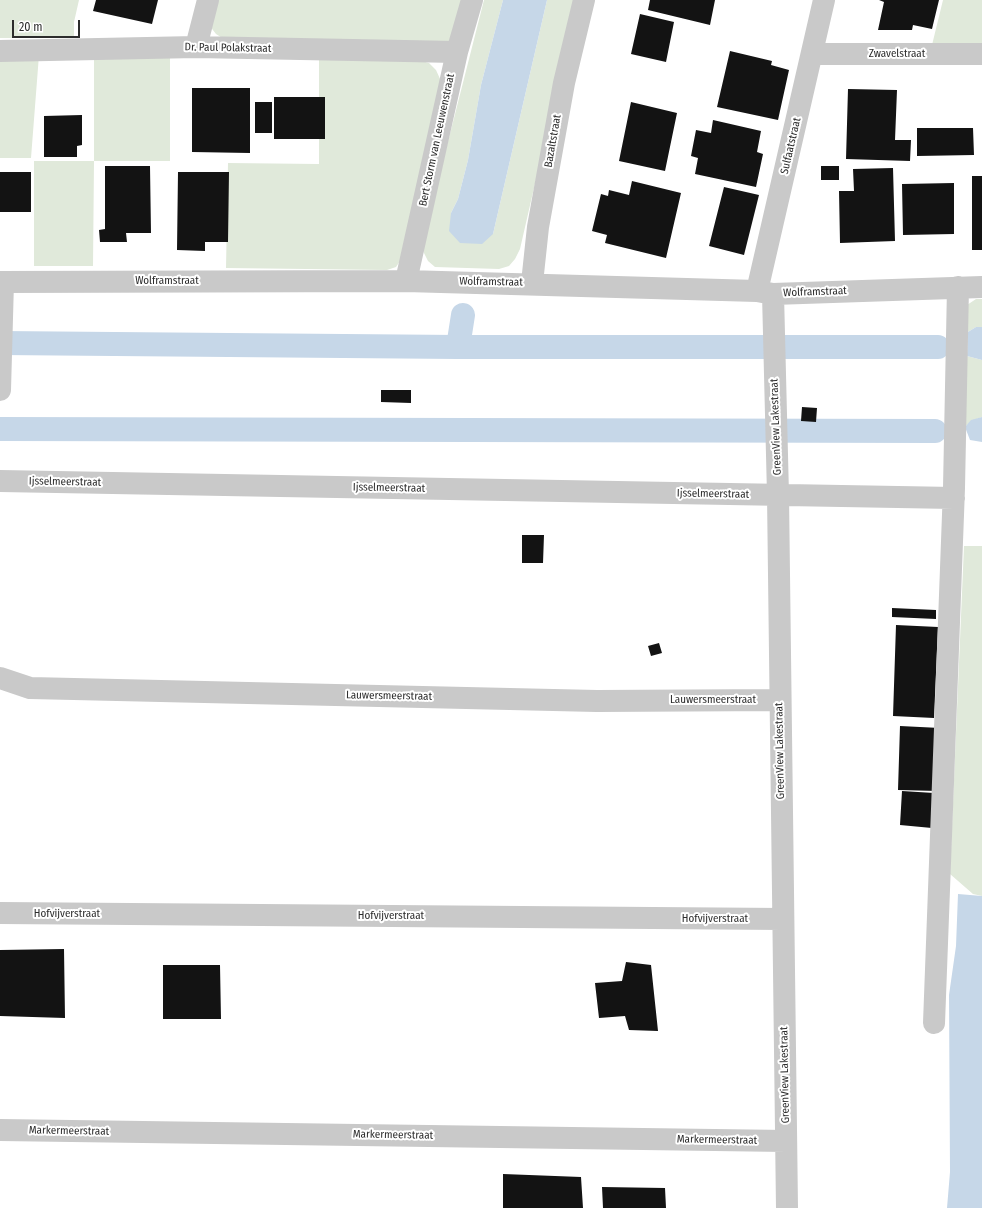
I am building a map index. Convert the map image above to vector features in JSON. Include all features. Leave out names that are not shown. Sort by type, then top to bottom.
[{"type":"street","points":[[196,47],[208,0]]},
{"type":"street","name":"Bert Storm van Leeuwenstraat","points":[[406,281],[457,52],[472,0]]},
{"type":"street","name":"Bazaltstraat","points":[[532,283],[538,228],[564,83],[584,0]]},
{"type":"street","name":"Sulfaatstraat","points":[[768,297],[812,54],[824,0]]},
{"type":"street","name":"Dr. Paul Polakstraat","points":[[0,52],[196,47],[457,52]]},
{"type":"street","name":"Zwavelstraat","points":[[812,54],[982,54]]},
{"type":"street","name":"Wolframstraat","points":[[2,288],[406,281],[532,283],[768,297],[982,287]]},
{"type":"street","points":[[934,1023],[954,498],[958,287]]},
{"type":"street","points":[[0,390],[2,288]]},
{"type":"street","name":"GreenView Lakestraat","points":[[768,297],[778,496],[787,1208]]},
{"type":"street","name":"Ijsselmeerstraat","points":[[0,481],[954,498]]},
{"type":"street","name":"Lauwersmeerstraat","points":[[0,678],[30,688],[597,701],[780,700]]},
{"type":"street","name":"Hofvijverstraat","points":[[0,913],[783,919]]},
{"type":"street","name":"Markermeerstraat","points":[[0,1130],[786,1141]]},
{"type":"green space","points":[[0,0],[79,0],[74,22],[74,38],[0,38]]},
{"type":"green space","points":[[213,0],[466,0],[454,35],[446,45],[227,41],[216,34],[209,25]]},
{"type":"green space","points":[[484,0],[503,0],[481,85],[468,160],[458,199],[451,213],[493,234],[547,0],[577,0],[520,249],[515,259],[509,266],[499,269],[435,267],[428,261],[422,244]]},
{"type":"green space","points":[[943,0],[982,0],[982,45],[932,45]]},
{"type":"green space","points":[[0,54],[39,55],[31,158],[0,158]]},
{"type":"green space","points":[[94,57],[170,57],[170,161],[94,161]]},
{"type":"green space","points":[[319,60],[418,60],[429,63],[436,70],[441,81],[402,258],[396,267],[387,270],[226,268],[228,163],[319,164]]},
{"type":"green space","points":[[34,161],[94,161],[93,266],[34,266]]},
{"type":"green space","points":[[976,299],[982,299],[982,327],[976,327],[968,332],[967,305]]},
{"type":"green space","points":[[967,356],[982,360],[982,417],[971,421],[965,427]]},
{"type":"green space","points":[[964,546],[982,546],[982,896],[973,894],[950,874]]},
{"type":"water","points":[[503,0],[547,0],[493,234],[482,244],[460,243],[449,231],[451,213],[458,199],[468,160],[481,85]]},
{"type":"water","points":[[976,327],[982,327],[982,360],[967,356],[968,332]]},
{"type":"water","points":[[982,417],[982,442],[970,440],[965,427],[971,420]]},
{"type":"water","points":[[958,894],[982,896],[982,1208],[947,1208],[950,1172],[949,995],[956,946]]},
{"type":"building","points":[[96,0],[158,0],[152,24],[93,11]]},
{"type":"building","points":[[650,0],[715,0],[710,25],[648,10]]},
{"type":"building","points":[[879,0],[939,0],[932,29],[913,25],[912,30],[878,30],[884,2]]},
{"type":"building","points":[[640,14],[674,22],[666,62],[631,54]]},
{"type":"building","points":[[730,51],[772,61],[771,65],[789,70],[778,120],[717,107]]},
{"type":"building","points":[[192,88],[250,88],[250,153],[192,152]]},
{"type":"building","points":[[848,89],[897,90],[895,140],[911,140],[910,161],[846,159]]},
{"type":"building","points":[[274,97],[325,97],[325,139],[274,139]]},
{"type":"building","points":[[255,102],[272,102],[272,133],[255,133]]},
{"type":"building","points":[[631,102],[677,113],[665,171],[619,161]]},
{"type":"building","points":[[82,115],[82,145],[77,146],[77,157],[44,157],[44,116]]},
{"type":"building","points":[[713,120],[761,131],[757,152],[763,154],[756,187],[695,174],[698,158],[691,156],[696,130],[711,133]]},
{"type":"building","points":[[917,128],[973,128],[974,155],[917,156]]},
{"type":"building","points":[[105,166],[150,166],[151,233],[126,233],[127,242],[100,242],[99,230],[105,229]]},
{"type":"building","points":[[821,166],[839,166],[839,180],[821,180]]},
{"type":"building","points":[[893,168],[895,241],[840,243],[839,191],[854,191],[853,169]]},
{"type":"building","points":[[0,172],[31,172],[31,212],[0,212]]},
{"type":"building","points":[[178,172],[229,172],[228,242],[205,242],[205,251],[177,250]]},
{"type":"building","points":[[972,176],[982,176],[982,250],[972,250]]},
{"type":"building","points":[[632,181],[681,193],[666,258],[605,243],[607,235],[592,231],[601,194],[608,196],[609,190],[629,195]]},
{"type":"building","points":[[954,183],[954,234],[903,235],[902,184]]},
{"type":"building","points":[[724,187],[759,195],[744,255],[709,246]]},
{"type":"building","points":[[381,390],[411,390],[411,403],[381,402]]},
{"type":"building","points":[[802,407],[817,408],[816,422],[801,421]]},
{"type":"building","points":[[522,535],[544,535],[543,563],[522,563]]},
{"type":"building","points":[[892,608],[936,610],[936,619],[892,617]]},
{"type":"building","points":[[896,625],[938,627],[934,718],[893,716]]},
{"type":"building","points":[[659,643],[662,653],[651,656],[648,646]]},
{"type":"building","points":[[900,726],[940,728],[938,791],[898,790]]},
{"type":"building","points":[[902,791],[934,793],[932,828],[900,825]]},
{"type":"building","points":[[64,949],[65,1018],[0,1016],[0,950]]},
{"type":"building","points":[[626,962],[651,965],[658,1031],[629,1030],[625,1016],[599,1018],[595,983],[622,981]]},
{"type":"building","points":[[163,965],[220,965],[221,1019],[163,1019]]},
{"type":"building","points":[[503,1174],[581,1177],[583,1208],[503,1208]]},
{"type":"building","points":[[602,1187],[665,1188],[666,1208],[603,1208]]},
{"type":"waterway","points":[[458,347],[463,315]]},
{"type":"waterway","points":[[0,343],[458,347],[938,347]]},
{"type":"waterway","points":[[0,429],[935,431]]}]
